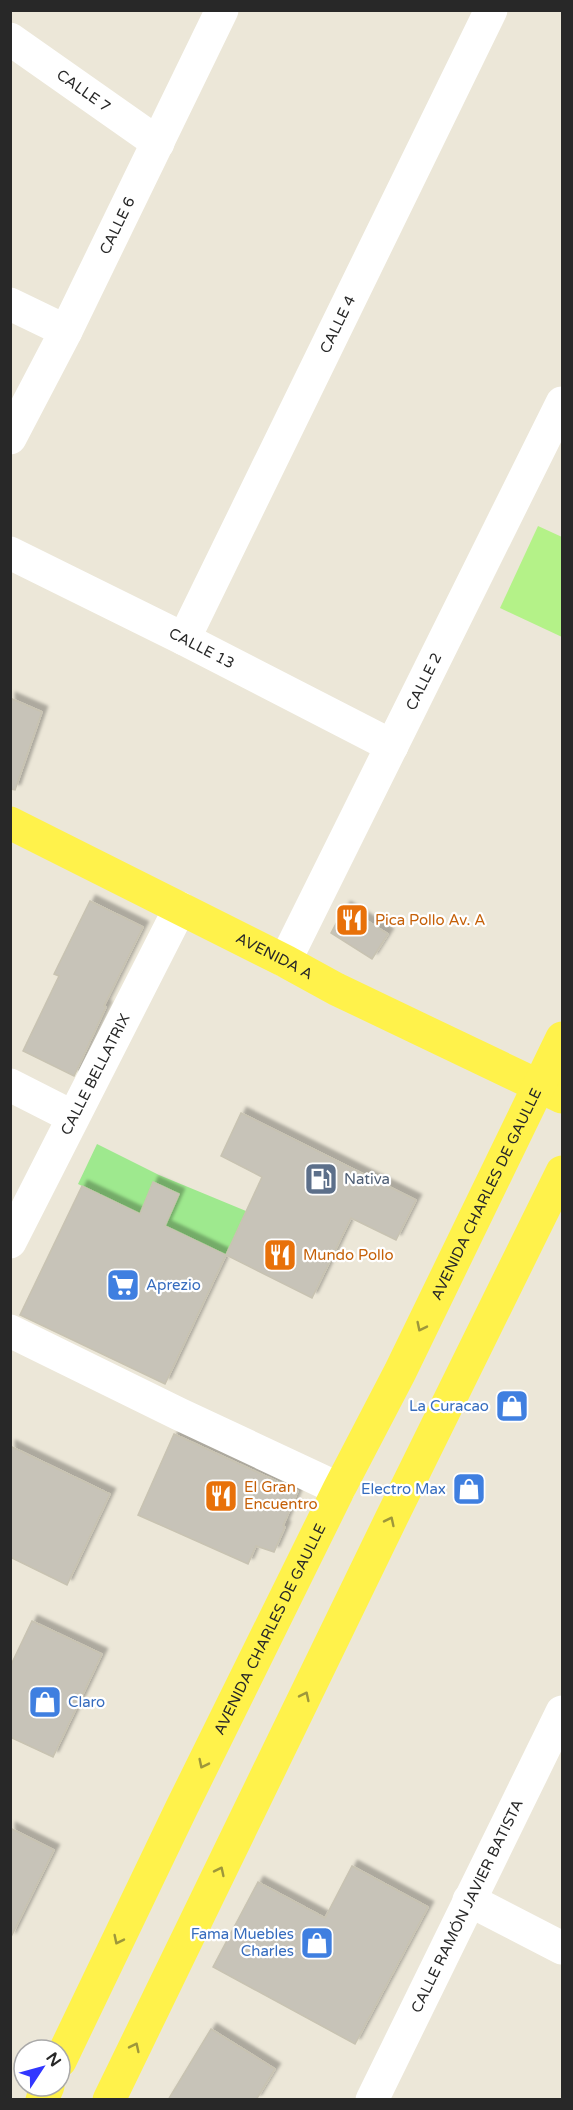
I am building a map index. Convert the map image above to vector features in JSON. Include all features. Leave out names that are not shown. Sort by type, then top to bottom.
[{"type":"main road","name":"AVENIDA A","points":[[10,823],[336,988],[551,1091]]},
{"type":"main road","name":"AVENIDA CHARLES DE GAULLE","points":[[71,2038],[339,1489],[399,1372],[551,1091],[562,1038]]},
{"type":"main road","points":[[109,2100],[562,1172]]},
{"type":"street","name":"CALLE 6","points":[[10,438],[66,331],[222,10]]},
{"type":"street","name":"CALLE 4","points":[[184,639],[491,10]]},
{"type":"street","name":"CALLE 7","points":[[10,39],[158,142]]},
{"type":"street","points":[[10,304],[66,331]]},
{"type":"street","name":"CALLE 2","points":[[285,961],[562,403]]},
{"type":"street","name":"CALLE 13","points":[[10,553],[392,746]]},
{"type":"street","name":"CALLE BELLATRIX","points":[[10,1242],[180,908]]},
{"type":"street","points":[[10,1085],[73,1117]]},
{"type":"street","points":[[10,1331],[168,1409],[339,1489]]},
{"type":"street","name":"CALLE RAMÓN JAVIER BATISTA","points":[[375,2098],[562,1712]]},
{"type":"street","points":[[469,1900],[562,1948]]},
{"type":"green space","points":[[538,526],[562,537],[562,637],[500,608]]},
{"type":"green space","points":[[97,1144],[159,1175],[246,1211],[226,1255],[78,1184]]},
{"type":"building","points":[[10,698],[42,712],[15,790],[10,789]]},
{"type":"building","points":[[90,901],[143,927],[104,1006],[106,1007],[74,1076],[23,1051],[59,976],[54,974]]},
{"type":"building","name":"Pica Pollo Av. A","points":[[345,907],[388,934],[372,959],[331,933]]},
{"type":"building","name":"Nativa","points":[[241,1113],[416,1200],[396,1240],[351,1218],[312,1298],[226,1255],[262,1177],[221,1156]]},
{"type":"building","name":"Aprezio","points":[[153,1182],[179,1194],[165,1226],[226,1255],[165,1384],[20,1315],[82,1186],[140,1214]]},
{"type":"building","name":"El Gran Encuentro","points":[[174,1434],[298,1491],[274,1552],[256,1546],[248,1564],[138,1515]]},
{"type":"building","points":[[10,1446],[110,1494],[67,1585],[10,1557]]},
{"type":"building","name":"Claro","points":[[32,1621],[102,1654],[53,1757],[10,1737],[10,1667]]},
{"type":"building","points":[[10,1828],[54,1850],[10,1939]]},
{"type":"building","name":"Fama Muebles Charles","points":[[352,1866],[428,1907],[355,2044],[213,1967],[258,1882],[325,1918]]},
{"type":"building","points":[[211,2029],[275,2069],[256,2100],[168,2100]]},
{"type":"place","name":"Pica Pollo Av. A","points":[[352,920]]},
{"type":"place","name":"Nativa","points":[[321,1179]]},
{"type":"place","name":"Mundo Pollo","points":[[280,1255]]},
{"type":"place","name":"Aprezio","points":[[123,1285]]},
{"type":"place","name":"La Curacao","points":[[512,1406]]},
{"type":"place","name":"Electro Max","points":[[469,1489]]},
{"type":"place","name":"El Gran Encuentro","points":[[221,1496]]},
{"type":"place","name":"Claro","points":[[45,1702]]},
{"type":"place","name":"Fama Muebles Charles","points":[[317,1943]]}]
